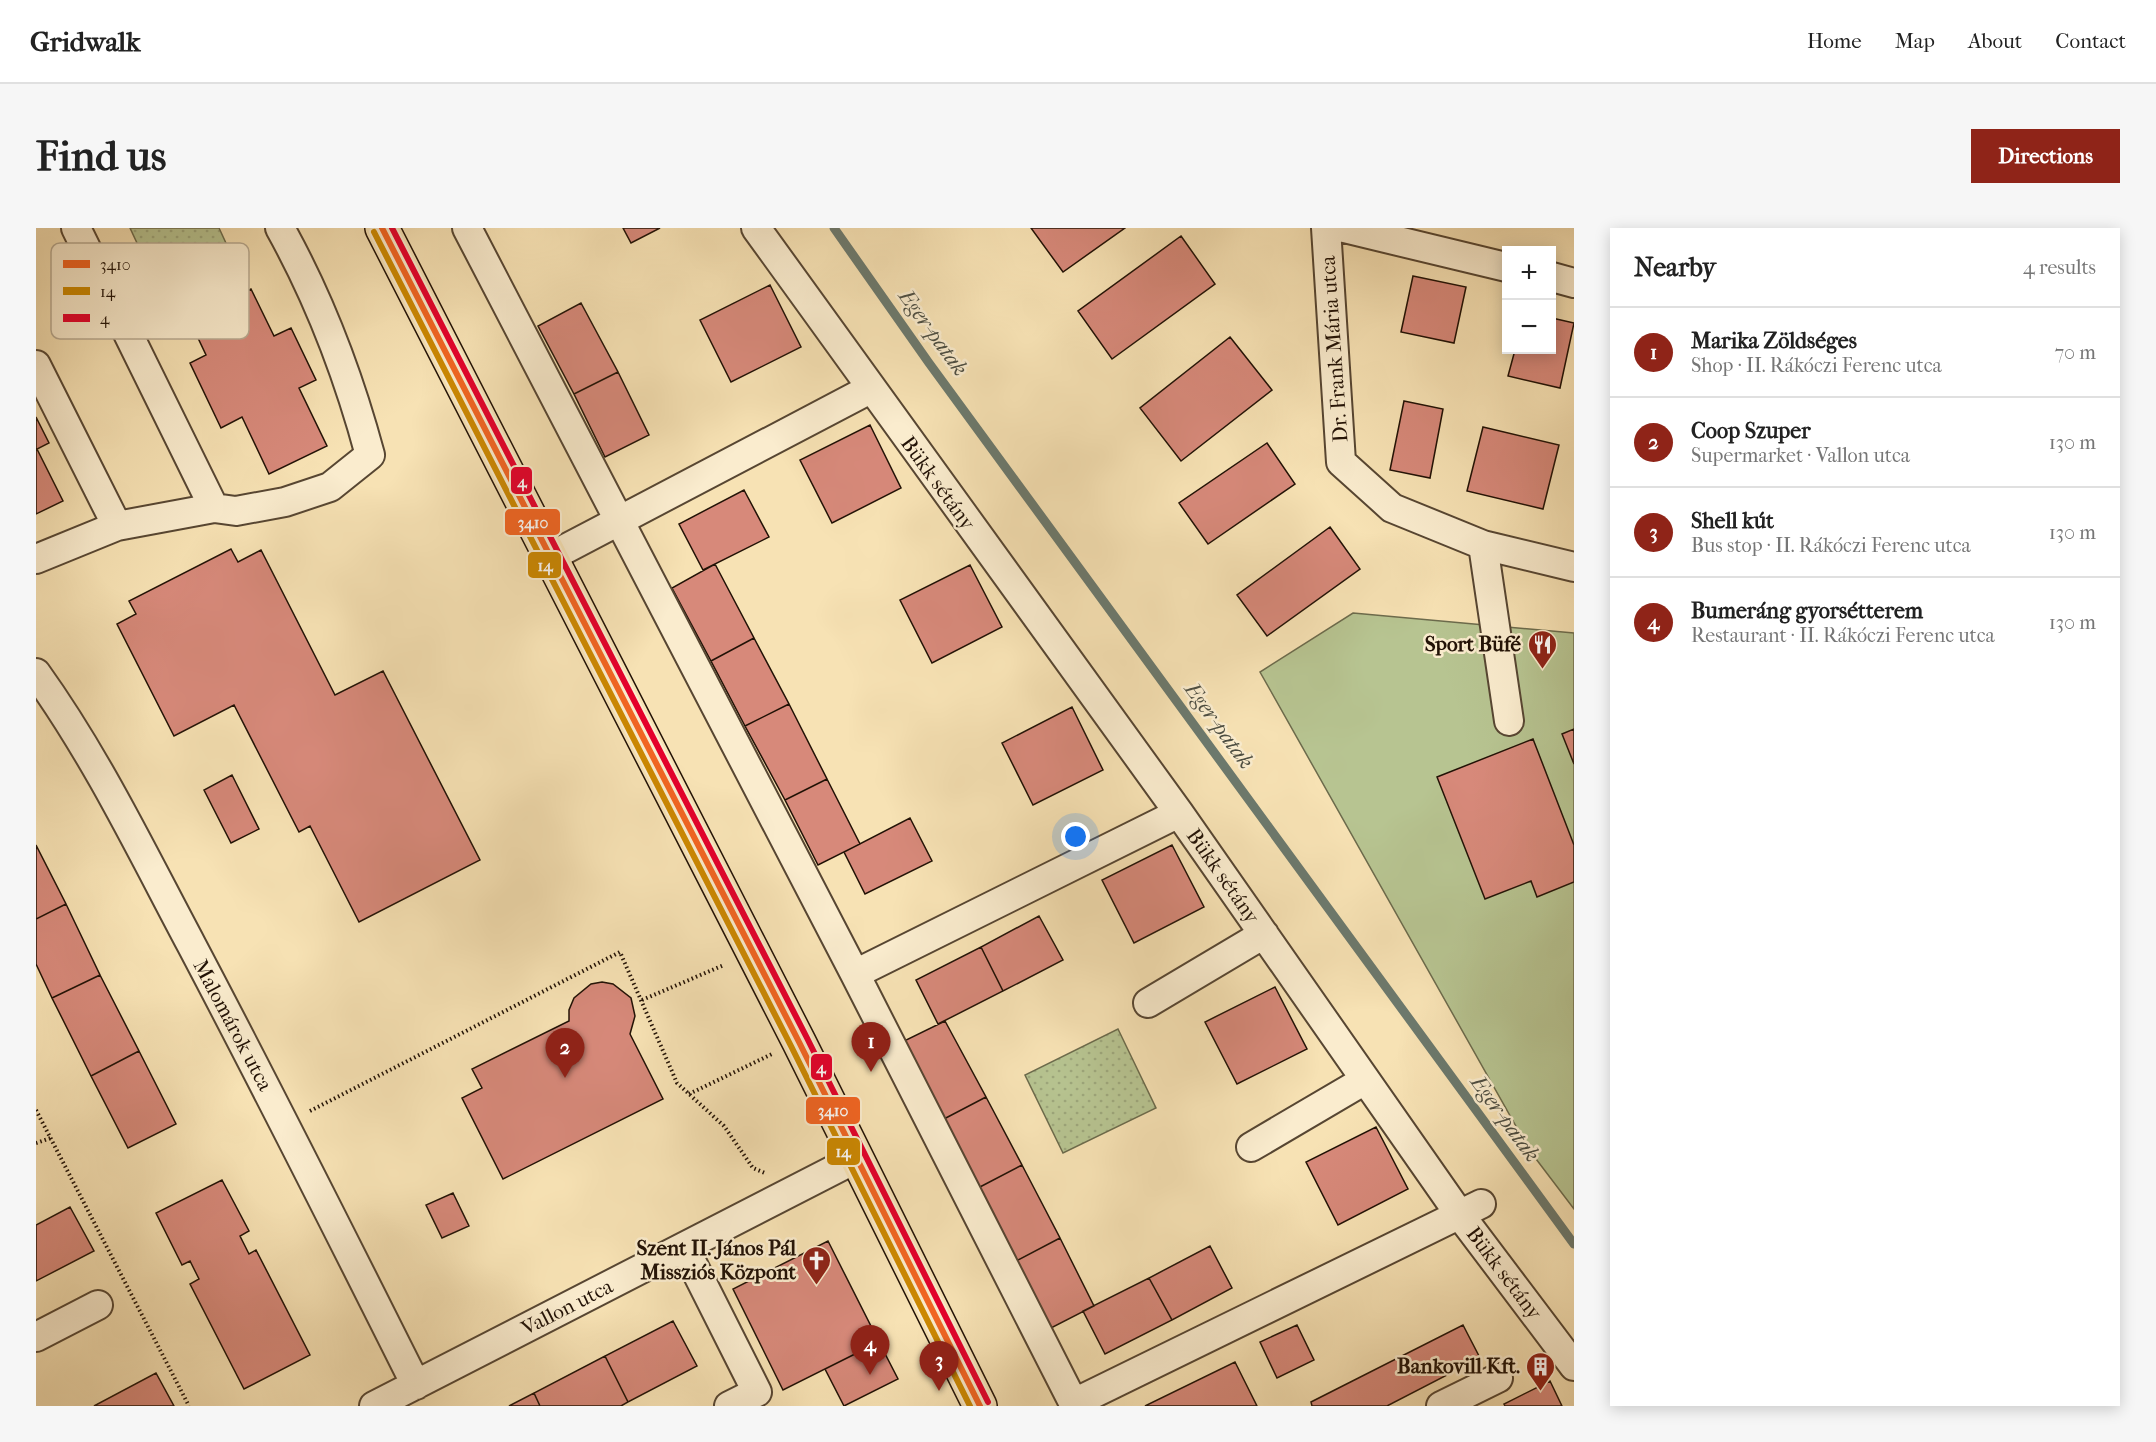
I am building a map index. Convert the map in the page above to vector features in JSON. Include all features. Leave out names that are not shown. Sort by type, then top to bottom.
[{"type":"main road","points":[[382,228],[799,1042],[980,1406]]},
{"type":"street","points":[[76,228],[83,243]]},
{"type":"street","points":[[36,559],[117,526],[214,508],[236,511],[285,502],[330,488],[370,455],[352,391],[294,252],[280,228]]},
{"type":"street","points":[[467,228],[855,974],[1075,1404],[1471,1210]]},
{"type":"street","name":"Bükk sétány","points":[[756,228],[870,389],[1179,813],[1365,1080],[1471,1210],[1574,1366]]},
{"type":"street","name":"Dr. Frank Mária utca","points":[[1326,228],[1341,462],[1392,508],[1483,545],[1574,567]]},
{"type":"street","points":[[1344,228],[1502,266]]},
{"type":"street","points":[[1556,278],[1574,283]]},
{"type":"street","points":[[131,339],[214,508]]},
{"type":"street","points":[[36,365],[117,526]]},
{"type":"street","points":[[550,558],[870,389]]},
{"type":"street","points":[[1483,545],[1509,721]]},
{"type":"street","name":"Malomárok utca","points":[[36,672],[64,712],[106,783],[285,1124],[416,1384]]},
{"type":"street","points":[[855,974],[1179,813]]},
{"type":"street","points":[[1148,1003],[1264,934]]},
{"type":"street","points":[[1251,1147],[1365,1080]]},
{"type":"street","name":"Vallon utca","points":[[375,1406],[856,1158]]},
{"type":"street","points":[[684,1246],[760,1399],[729,1406]]},
{"type":"street","points":[[36,1337],[98,1305]]},
{"type":"street","points":[[1441,1406],[1498,1378]]},
{"type":"path","points":[[285,1124],[620,952],[677,1083],[724,1126],[753,1168],[797,1189]]},
{"type":"path","points":[[642,1000],[753,952]]},
{"type":"path","points":[[689,1094],[799,1042]]},
{"type":"path","points":[[36,1110],[189,1406]]},
{"type":"path","points":[[36,1143],[51,1138]]},
{"type":"green space","points":[[130,228],[219,228],[226,243],[137,243]]},
{"type":"green space","points":[[1353,613],[1574,633],[1574,1209],[1530,1151],[1260,672]]},
{"type":"green space","points":[[1118,1029],[1156,1108],[1063,1153],[1025,1075]]},
{"type":"building","points":[[623,228],[660,228],[631,243]]},
{"type":"building","points":[[1031,228],[1125,228],[1063,272]]},
{"type":"building","points":[[1181,236],[1215,284],[1112,359],[1078,311]]},
{"type":"building","points":[[1413,276],[1466,287],[1454,343],[1401,332]]},
{"type":"building","points":[[770,285],[801,347],[731,382],[700,320]]},
{"type":"building","points":[[251,289],[274,336],[291,328],[316,380],[299,388],[327,446],[269,474],[242,417],[221,428],[190,363],[206,355],[198,339],[249,339],[249,290]]},
{"type":"building","points":[[581,303],[618,372],[574,394],[538,326]]},
{"type":"building","points":[[1556,319],[1574,323],[1560,388],[1508,376],[1514,354],[1556,354]]},
{"type":"building","points":[[1230,337],[1272,390],[1181,461],[1140,408]]},
{"type":"building","points":[[618,372],[649,435],[605,457],[574,394]]},
{"type":"building","points":[[1404,401],[1443,409],[1430,478],[1390,470]]},
{"type":"building","points":[[36,417],[49,443],[37,449],[63,501],[36,514]]},
{"type":"building","points":[[870,425],[901,488],[832,523],[800,460]]},
{"type":"building","points":[[1483,427],[1559,445],[1543,509],[1467,491]]},
{"type":"building","points":[[1267,443],[1295,484],[1208,544],[1179,503]]},
{"type":"building","points":[[744,490],[769,537],[703,570],[679,524]]},
{"type":"building","points":[[1330,527],[1360,569],[1267,636],[1237,595]]},
{"type":"building","points":[[231,549],[238,562],[261,550],[335,695],[383,671],[480,860],[359,922],[310,826],[299,832],[234,705],[174,736],[117,624],[136,614],[129,601]]},
{"type":"building","points":[[715,564],[754,638],[711,661],[672,588]]},
{"type":"building","points":[[970,565],[1002,627],[932,663],[900,600]]},
{"type":"building","points":[[754,638],[789,704],[745,726],[711,661]]},
{"type":"building","points":[[789,704],[827,779],[785,800],[745,726]]},
{"type":"building","points":[[1072,707],[1103,770],[1033,805],[1002,743]]},
{"type":"building","points":[[1574,729],[1574,764],[1562,734]]},
{"type":"building","points":[[1533,739],[1574,845],[1574,882],[1537,897],[1531,881],[1485,899],[1437,777]]},
{"type":"building","points":[[232,775],[259,829],[231,843],[204,790]]},
{"type":"building","points":[[827,779],[860,844],[818,865],[785,800]]},
{"type":"building","points":[[910,818],[932,861],[865,894],[844,852]]},
{"type":"building","points":[[36,845],[66,904],[36,919]]},
{"type":"building","points":[[1172,845],[1204,907],[1134,943],[1102,880]]},
{"type":"building","points":[[66,904],[100,975],[52,998],[36,964],[36,919]]},
{"type":"building","points":[[1039,916],[1063,960],[1003,991],[981,947]]},
{"type":"building","points":[[981,947],[1003,991],[938,1024],[916,980]]},
{"type":"building","points":[[100,975],[139,1051],[91,1076],[52,998]]},
{"type":"building","points":[[602,982],[613,984],[631,998],[635,1016],[630,1034],[663,1099],[503,1179],[462,1098],[482,1088],[472,1069],[569,1021],[569,1010],[574,998],[591,984]]},
{"type":"building","points":[[1275,987],[1307,1049],[1237,1084],[1205,1022]]},
{"type":"building","points":[[945,1021],[986,1097],[942,1120],[902,1042]]},
{"type":"building","points":[[139,1051],[176,1124],[128,1148],[91,1076]]},
{"type":"building","points":[[986,1097],[1022,1165],[978,1188],[942,1120]]},
{"type":"building","points":[[1376,1127],[1408,1189],[1338,1225],[1306,1162]]},
{"type":"building","points":[[1022,1165],[1060,1238],[1016,1261],[978,1188]]},
{"type":"building","points":[[222,1180],[249,1231],[240,1236],[249,1254],[256,1250],[310,1355],[244,1389],[190,1284],[199,1279],[190,1261],[182,1265],[156,1213]]},
{"type":"building","points":[[453,1193],[469,1226],[442,1238],[426,1205]]},
{"type":"building","points":[[70,1207],[94,1251],[36,1281],[36,1225]]},
{"type":"building","points":[[1060,1238],[1094,1306],[1051,1328],[1016,1261]]},
{"type":"building","points":[[828,1241],[879,1342],[783,1390],[733,1289]]},
{"type":"building","points":[[1210,1246],[1232,1288],[1172,1320],[1149,1278]]},
{"type":"building","points":[[1149,1278],[1172,1320],[1105,1354],[1083,1311]]},
{"type":"building","points":[[673,1321],[697,1366],[628,1402],[605,1356]]},
{"type":"building","points":[[1297,1325],[1314,1360],[1277,1378],[1260,1342]]},
{"type":"building","points":[[1463,1325],[1480,1358],[1387,1406],[1312,1406],[1311,1402]]},
{"type":"building","points":[[879,1342],[898,1379],[844,1406],[825,1369]]},
{"type":"building","points":[[605,1356],[628,1402],[621,1406],[540,1406],[534,1393]]},
{"type":"building","points":[[1235,1362],[1257,1406],[1145,1406]]},
{"type":"building","points":[[156,1373],[174,1406],[94,1406]]},
{"type":"building","name":"Bankovill Kft.","points":[[1550,1381],[1562,1406],[1505,1406],[1504,1404]]},
{"type":"building","points":[[534,1393],[540,1406],[509,1406]]},
{"type":"waterway","name":"Eger-patak","points":[[834,228],[929,363],[1574,1244]]},
{"type":"transit line","name":"3410","points":[[382,228],[799,1042],[980,1406]]},
{"type":"transit line","name":"4","points":[[392,228],[807,1038],[988,1402]]},
{"type":"transit line","name":"14","points":[[374,232],[791,1046],[970,1406]]},
{"type":"place","name":"Sport Büfé","points":[[1542,670]]},
{"type":"place","name":"Marika Zöldséges","points":[[871,1072]]},
{"type":"place","name":"Coop Szuper","points":[[565,1078]]},
{"type":"place","name":"Szent II. János Pál Missziós Központ","points":[[817,1286]]},
{"type":"place","name":"Bumeráng gyorsétterem","points":[[870,1375]]},
{"type":"place","name":"Shell kút","points":[[939,1391]]},
{"type":"place","name":"Bankovill Kft.","points":[[1541,1392]]}]
